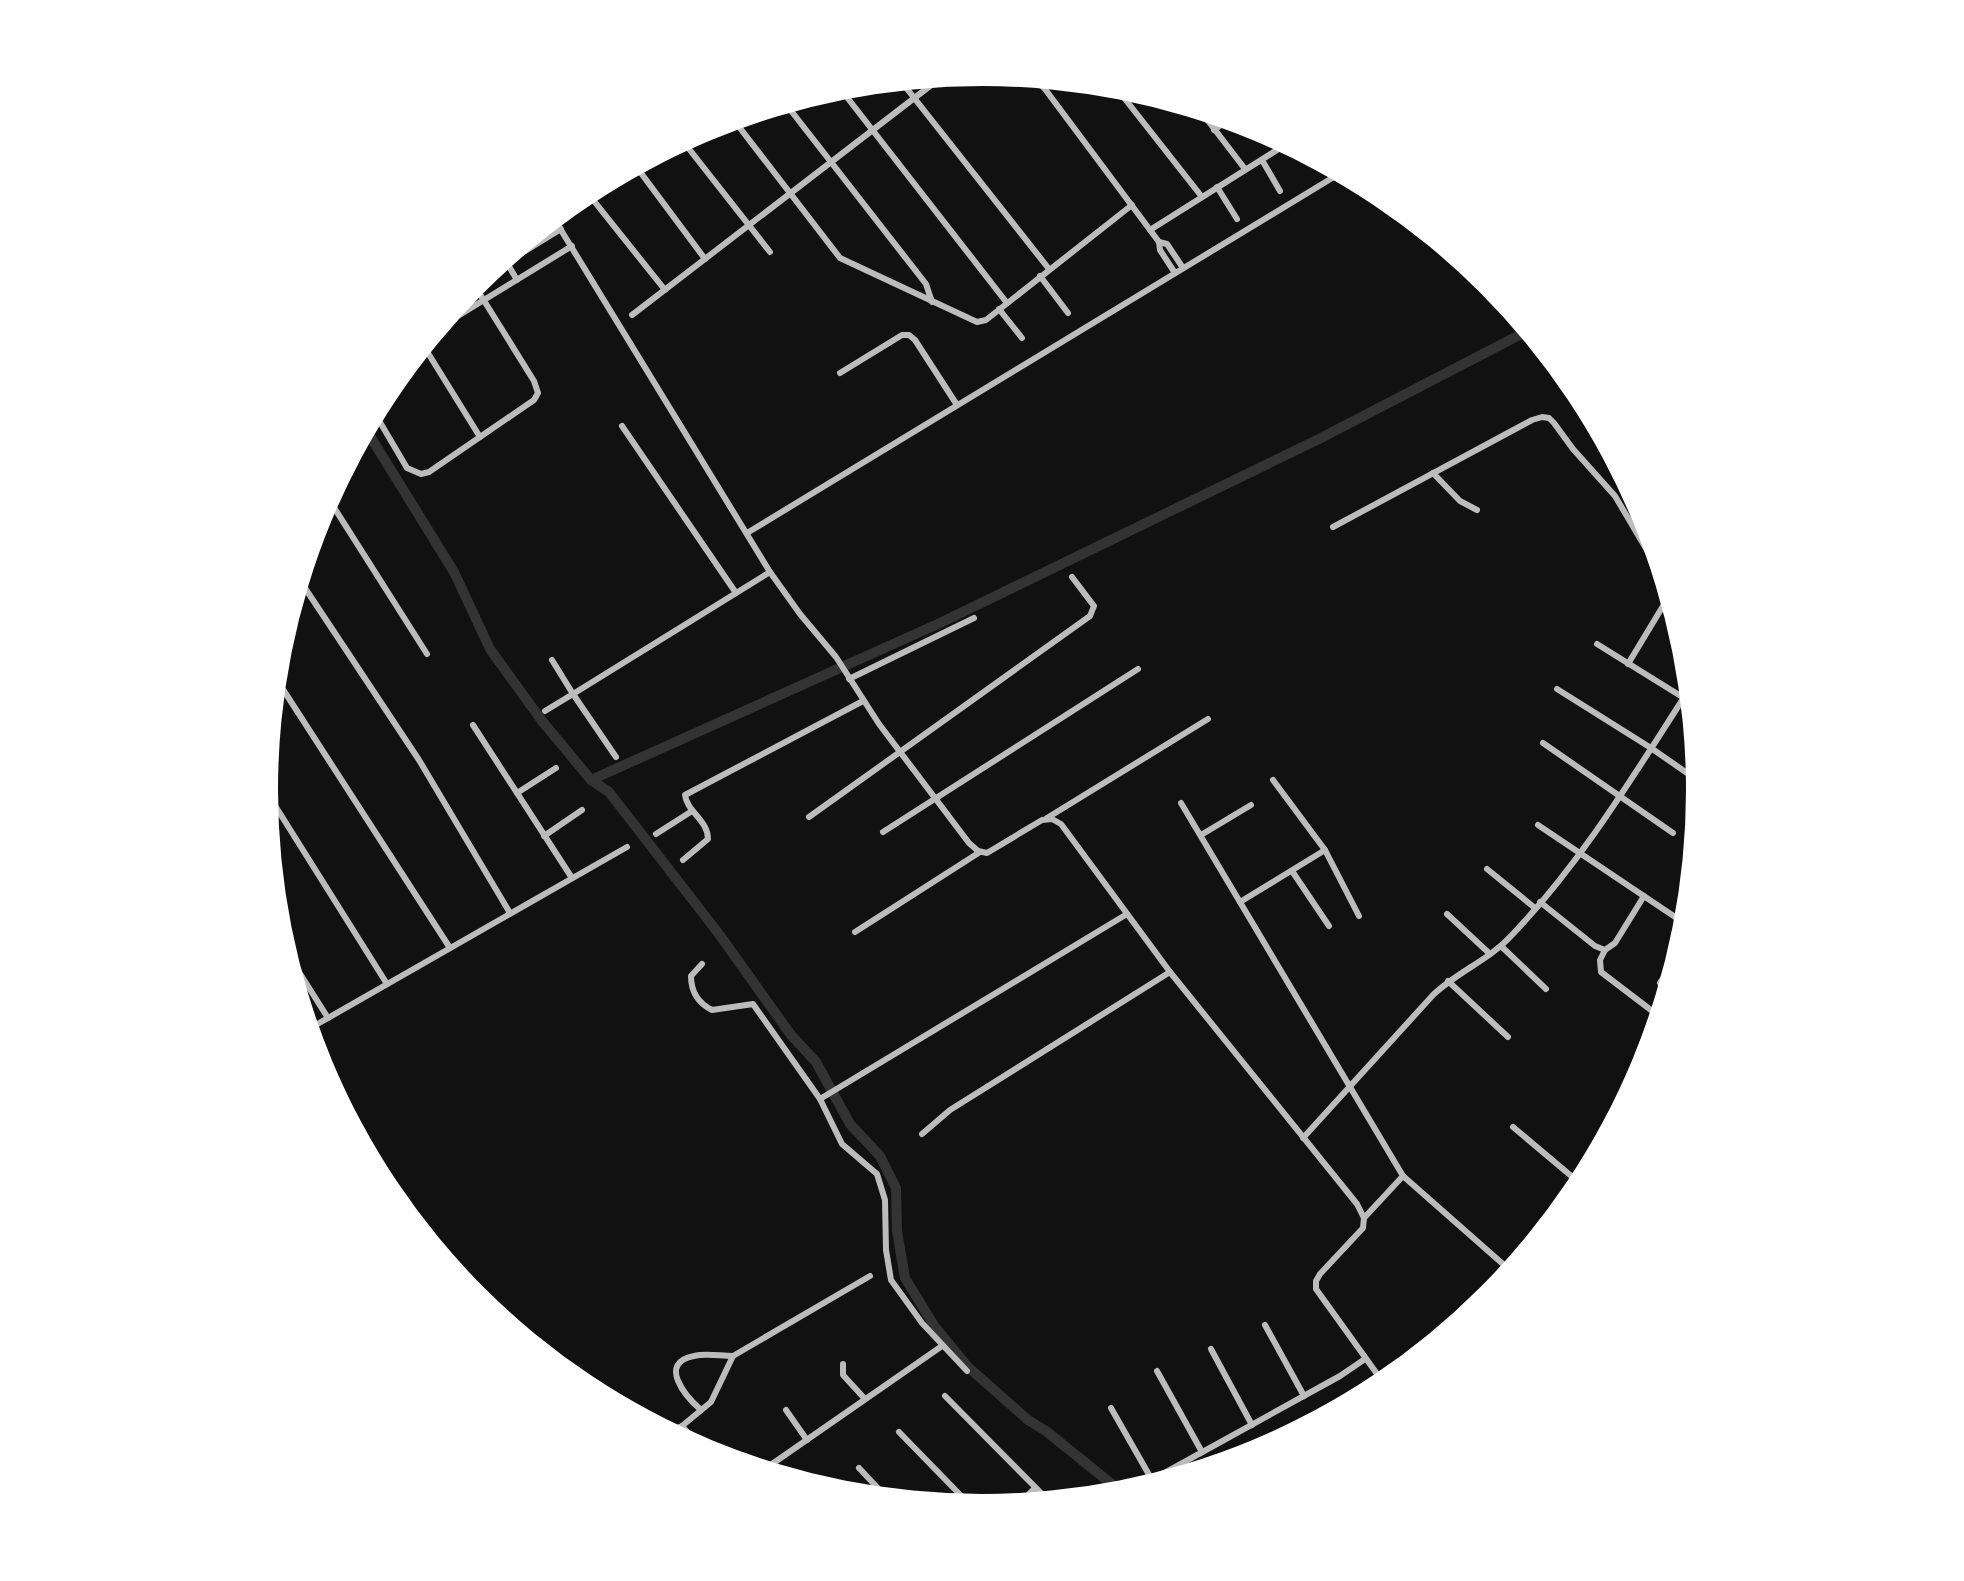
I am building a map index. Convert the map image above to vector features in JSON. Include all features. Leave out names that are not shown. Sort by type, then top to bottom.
[{"type":"street","points":[[632,315],[927,89]]},
{"type":"street","points":[[1045,89],[1159,242],[1160,250],[1175,273]]},
{"type":"street","points":[[908,90],[1049,269]]},
{"type":"street","points":[[848,99],[1007,303]]},
{"type":"street","points":[[1127,102],[1202,197]]},
{"type":"street","points":[[792,112],[926,284],[932,302]]},
{"type":"street","points":[[1209,124],[1245,169]]},
{"type":"street","points":[[1214,130],[1218,127]]},
{"type":"street","points":[[741,129],[840,258],[977,322],[986,320],[1132,205]]},
{"type":"street","points":[[690,150],[770,252]]},
{"type":"street","points":[[1150,230],[1276,151]]},
{"type":"street","points":[[1262,160],[1280,191]]},
{"type":"street","points":[[642,174],[705,259]]},
{"type":"street","points":[[747,533],[1331,179]]},
{"type":"street","points":[[1217,187],[1237,219]]},
{"type":"street","points":[[595,202],[665,290]]},
{"type":"street","points":[[547,237],[561,229],[770,572],[836,657],[863,701],[934,798],[969,843],[981,852]]},
{"type":"street","points":[[1159,242],[1167,244],[1183,268]]},
{"type":"street","points":[[470,306],[572,246]]},
{"type":"street","points":[[510,268],[517,280]]},
{"type":"street","points":[[1040,276],[1068,313]]},
{"type":"street","points":[[381,424],[407,468],[421,474],[429,472],[534,400],[538,393],[534,381],[481,295]]},
{"type":"street","points":[[999,309],[1022,338]]},
{"type":"street","points":[[840,373],[902,335],[909,335],[957,405]]},
{"type":"street","points":[[429,355],[480,437]]},
{"type":"street","points":[[1333,527],[1532,420],[1549,418],[1615,496],[1639,536]]},
{"type":"street","points":[[622,426],[736,593]]},
{"type":"street","points":[[1433,473],[1460,501],[1477,510]]},
{"type":"street","points":[[336,510],[427,654]]},
{"type":"street","points":[[545,711],[770,572]]},
{"type":"street","points":[[809,817],[1090,616],[1094,606],[1072,577]]},
{"type":"street","points":[[307,591],[419,760],[510,913]]},
{"type":"street","points":[[1628,664],[1662,608]]},
{"type":"street","points":[[849,679],[974,618]]},
{"type":"street","points":[[1597,644],[1679,695]]},
{"type":"street","points":[[552,660],[616,757]]},
{"type":"street","points":[[883,832],[1138,669]]},
{"type":"street","points":[[1557,689],[1686,772]]},
{"type":"street","points":[[285,692],[450,948]]},
{"type":"street","points":[[683,860],[708,839],[708,832],[692,811],[685,795],[863,701]]},
{"type":"street","points":[[1303,1138],[1405,1023],[1448,981],[1501,946],[1538,905],[1580,853],[1680,703]]},
{"type":"street","points":[[855,932],[981,852],[992,851],[1047,819],[1208,719]]},
{"type":"street","points":[[473,725],[572,878]]},
{"type":"street","points":[[1543,743],[1673,833]]},
{"type":"street","points":[[517,793],[556,768]]},
{"type":"street","points":[[1273,780],[1325,850],[1359,916]]},
{"type":"street","points":[[1181,803],[1403,1176],[1503,1264]]},
{"type":"street","points":[[1201,835],[1251,805]]},
{"type":"street","points":[[544,836],[582,810]]},
{"type":"street","points":[[278,811],[387,984]]},
{"type":"street","points":[[656,834],[692,811]]},
{"type":"street","points":[[1047,819],[1056,821],[1066,829],[1170,972],[1357,1204],[1364,1218]]},
{"type":"street","points":[[1538,825],[1675,917]]},
{"type":"street","points":[[318,1024],[627,847]]},
{"type":"street","points":[[1240,902],[1325,850]]},
{"type":"street","points":[[1487,869],[1605,950]]},
{"type":"street","points":[[1292,871],[1329,926]]},
{"type":"street","points":[[1644,896],[1615,943],[1605,950],[1600,960],[1601,972],[1651,1010]]},
{"type":"street","points":[[822,1097],[1127,914]]},
{"type":"street","points":[[1447,914],[1490,954]]},
{"type":"street","points":[[1501,946],[1546,989]]},
{"type":"street","points":[[702,964],[691,976],[693,992],[699,1000],[712,1010],[753,1004],[822,1097],[842,1144],[867,1164],[880,1181],[885,1200],[886,1250],[891,1280],[942,1346],[967,1371]]},
{"type":"street","points":[[922,1134],[958,1105],[1170,972]]},
{"type":"street","points":[[304,980],[328,1018]]},
{"type":"street","points":[[1448,981],[1508,1037]]},
{"type":"street","points":[[1513,1127],[1572,1176]]},
{"type":"street","points":[[1376,1374],[1320,1297],[1316,1285],[1320,1274],[1360,1233],[1364,1218],[1403,1176]]},
{"type":"street","points":[[701,1410],[682,1392],[677,1382],[678,1366],[683,1359],[692,1356],[733,1356],[870,1276]]},
{"type":"street","points":[[1265,1325],[1304,1396]]},
{"type":"street","points":[[773,1463],[942,1346]]},
{"type":"street","points":[[1211,1349],[1252,1425]]},
{"type":"street","points":[[689,1431],[682,1426],[718,1392],[733,1356]]},
{"type":"street","points":[[1173,1468],[1365,1359]]},
{"type":"street","points":[[843,1364],[843,1375],[865,1399]]},
{"type":"street","points":[[1157,1371],[1202,1452]]},
{"type":"street","points":[[945,1396],[1039,1492]]},
{"type":"street","points":[[1111,1408],[1149,1474]]},
{"type":"street","points":[[786,1410],[807,1440]]},
{"type":"street","points":[[899,1432],[959,1494]]},
{"type":"street","points":[[859,1468],[876,1487]]},
{"type":"street","points":[[1030,1493],[1035,1488]]},
{"type":"waterway","points":[[591,780],[940,623],[1319,439],[1519,335]]},
{"type":"waterway","points":[[372,439],[454,572],[490,649],[542,721],[591,780],[609,792],[719,934],[791,1035],[816,1062],[850,1124],[880,1156],[896,1188],[897,1231],[905,1278],[935,1327],[968,1367],[1028,1420],[1110,1483]]}]
